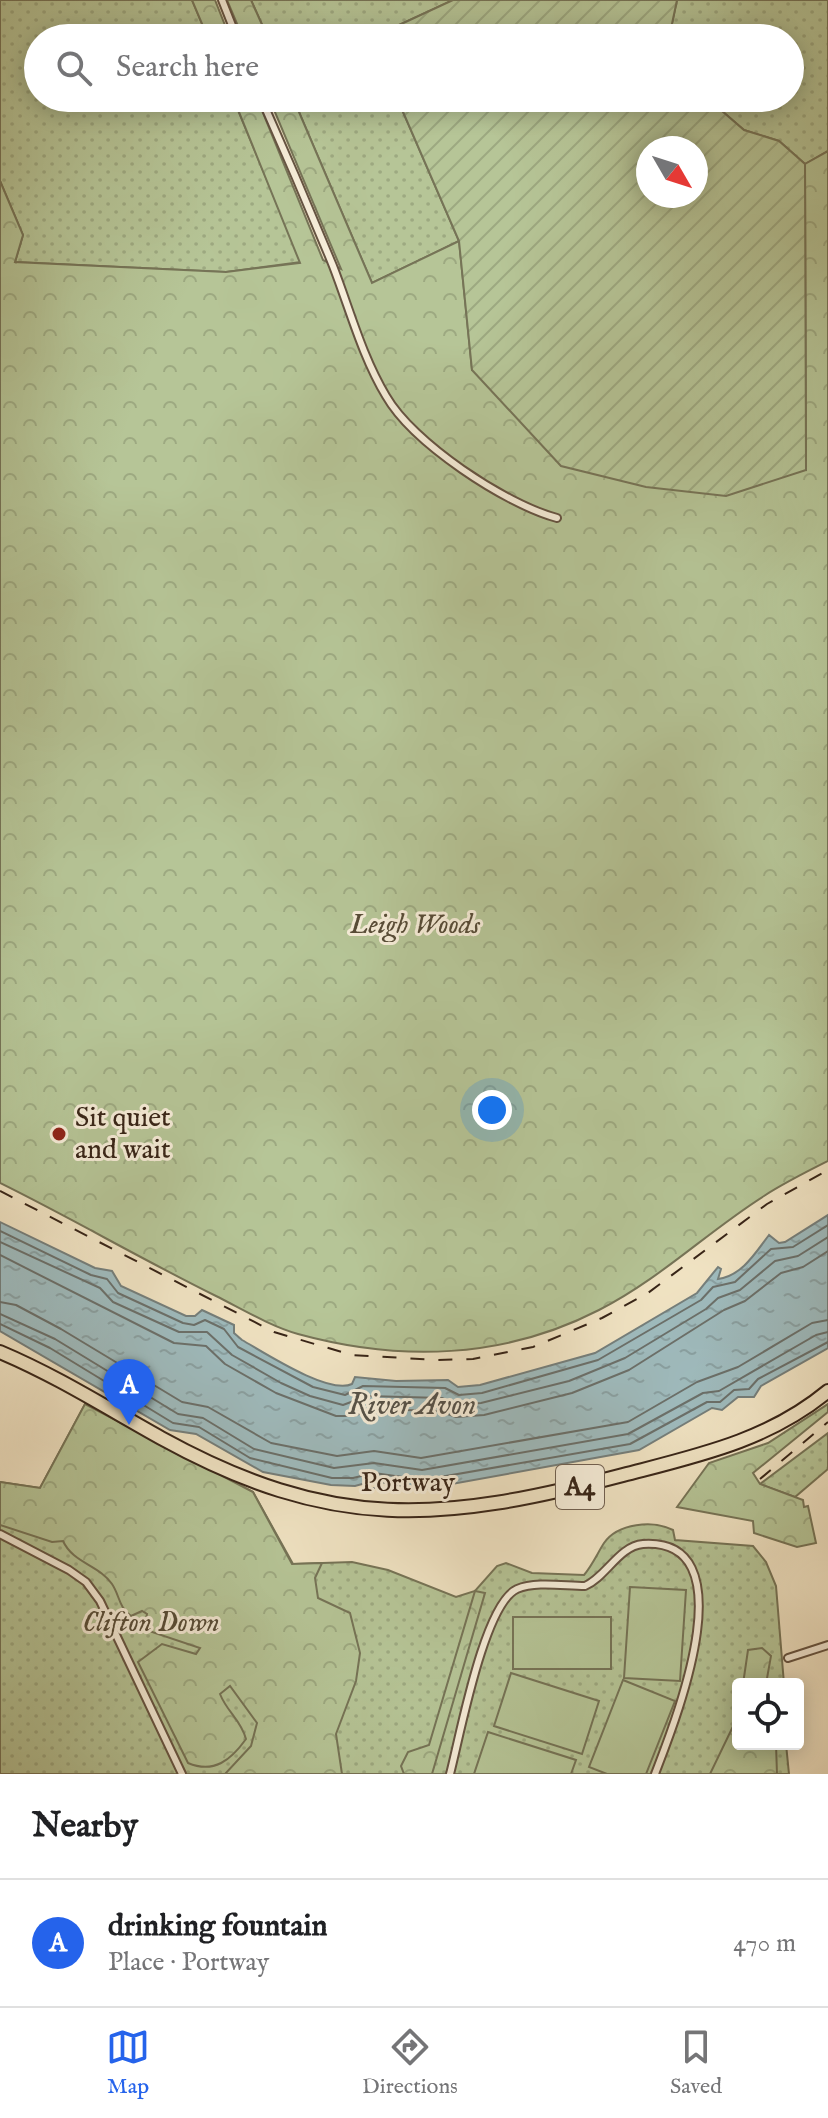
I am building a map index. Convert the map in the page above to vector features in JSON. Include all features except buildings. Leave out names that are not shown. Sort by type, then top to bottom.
[{"type":"highway","name":"Portway","points":[[0,1352],[60,1380],[159,1437],[254,1482],[319,1502],[395,1512],[506,1503],[679,1462],[750,1440],[828,1391]]},
{"type":"street","points":[[222,0],[231,24]]},
{"type":"street","points":[[267,112],[334,270],[368,362],[392,406],[433,448],[494,490],[557,518]]},
{"type":"street","points":[[0,1534],[86,1582],[100,1601],[182,1774]]},
{"type":"street","points":[[450,1774],[488,1628],[507,1596],[528,1586],[585,1586],[628,1550],[644,1544],[668,1549],[684,1559],[697,1590],[698,1621],[686,1694],[655,1774]]},
{"type":"street","points":[[788,1658],[828,1645]]},
{"type":"green space","points":[[0,0],[192,0],[202,24],[24,24],[24,112],[239,112],[301,262],[226,272],[15,262],[23,235],[0,181]]},
{"type":"green space","points":[[192,0],[215,0],[224,24],[202,24]]},
{"type":"green space","points":[[227,0],[251,0],[262,24],[237,24]]},
{"type":"green space","points":[[251,0],[453,0],[401,24],[262,24]]},
{"type":"green space","points":[[453,0],[677,0],[672,24],[401,24]]},
{"type":"green space","points":[[677,0],[828,0],[828,151],[805,164],[779,141],[744,130],[723,112],[804,112],[804,24],[672,24]]},
{"type":"green space","name":"Leigh Woods","points":[[239,112],[263,112],[323,260],[341,269],[275,112],[299,112],[372,283],[459,241],[472,370],[806,470],[805,164],[828,151],[828,1161],[764,1196],[621,1298],[563,1326],[489,1347],[413,1352],[375,1349],[288,1331],[0,1183],[0,181],[23,235],[15,262],[226,272],[300,263]]},
{"type":"green space","points":[[299,112],[403,112],[459,241],[372,283]]},
{"type":"green space","points":[[403,112],[723,112],[744,130],[779,141],[805,164],[806,470],[726,496],[646,487],[561,466],[472,370],[459,241]]},
{"type":"green space","name":"Clifton Down","points":[[85,1404],[253,1492],[293,1564],[352,1562],[388,1570],[456,1597],[475,1591],[497,1566],[506,1563],[532,1573],[584,1575],[610,1536],[636,1525],[656,1525],[673,1530],[675,1540],[753,1546],[766,1562],[776,1586],[784,1678],[732,1678],[732,1750],[787,1750],[789,1774],[0,1774],[0,1482],[40,1488]]},
{"type":"green space","points":[[85,1404],[253,1492],[292,1564],[322,1563],[315,1578],[318,1598],[350,1613],[360,1653],[356,1681],[336,1734],[342,1774],[225,1774],[251,1746],[257,1723],[230,1686],[220,1694],[246,1739],[228,1759],[214,1766],[188,1763],[138,1662],[162,1644],[196,1654],[200,1648],[149,1631],[145,1623],[147,1614],[142,1611],[131,1616],[107,1578],[73,1554],[63,1541],[52,1542],[0,1525],[0,1482],[40,1488]]},
{"type":"green space","points":[[828,1404],[828,1412],[753,1473],[760,1484],[803,1500],[804,1507],[808,1506],[816,1543],[797,1547],[754,1533],[753,1521],[677,1507],[709,1463],[768,1443]]},
{"type":"green space","points":[[828,1433],[828,1469],[795,1497],[760,1484]]},
{"type":"green space","points":[[630,1587],[686,1590],[680,1681],[624,1678]]},
{"type":"green space","points":[[475,1591],[485,1593],[432,1774],[404,1774],[401,1766],[408,1752],[429,1745]]},
{"type":"green space","points":[[513,1617],[611,1617],[611,1669],[513,1669]]},
{"type":"green space","points":[[762,1648],[771,1656],[767,1678],[744,1678],[748,1650]]},
{"type":"green space","points":[[511,1673],[599,1701],[582,1754],[494,1726]]},
{"type":"green space","points":[[623,1680],[675,1701],[646,1774],[607,1774],[589,1767]]},
{"type":"green space","points":[[732,1728],[732,1750],[776,1750],[777,1774],[710,1774]]},
{"type":"green space","points":[[488,1732],[576,1760],[571,1774],[474,1774]]},
{"type":"water","name":"River Avon","points":[[828,1215],[828,1348],[761,1386],[754,1397],[738,1397],[722,1410],[712,1408],[639,1450],[424,1489],[373,1481],[355,1486],[331,1485],[263,1472],[196,1434],[170,1430],[0,1331],[0,1222],[95,1268],[112,1271],[121,1286],[186,1316],[195,1316],[202,1310],[234,1325],[234,1333],[242,1340],[297,1371],[328,1384],[352,1384],[355,1377],[396,1381],[448,1380],[458,1387],[480,1385],[595,1353],[697,1293],[718,1267],[721,1269],[718,1279],[734,1273],[748,1262],[769,1235],[779,1243],[785,1242]]},
{"type":"waterway","points":[[371,1488],[380,1488],[381,1483]]},
{"type":"railway","points":[[0,1191],[274,1332],[352,1355],[438,1360],[473,1359],[533,1347],[602,1318],[648,1293],[767,1204],[828,1170]]},
{"type":"railway","points":[[760,1479],[828,1422]]},
{"type":"place","name":"Sit quiet and wait","points":[[59,1134]]},
{"type":"place","name":"drinking fountain","points":[[129,1425]]}]
